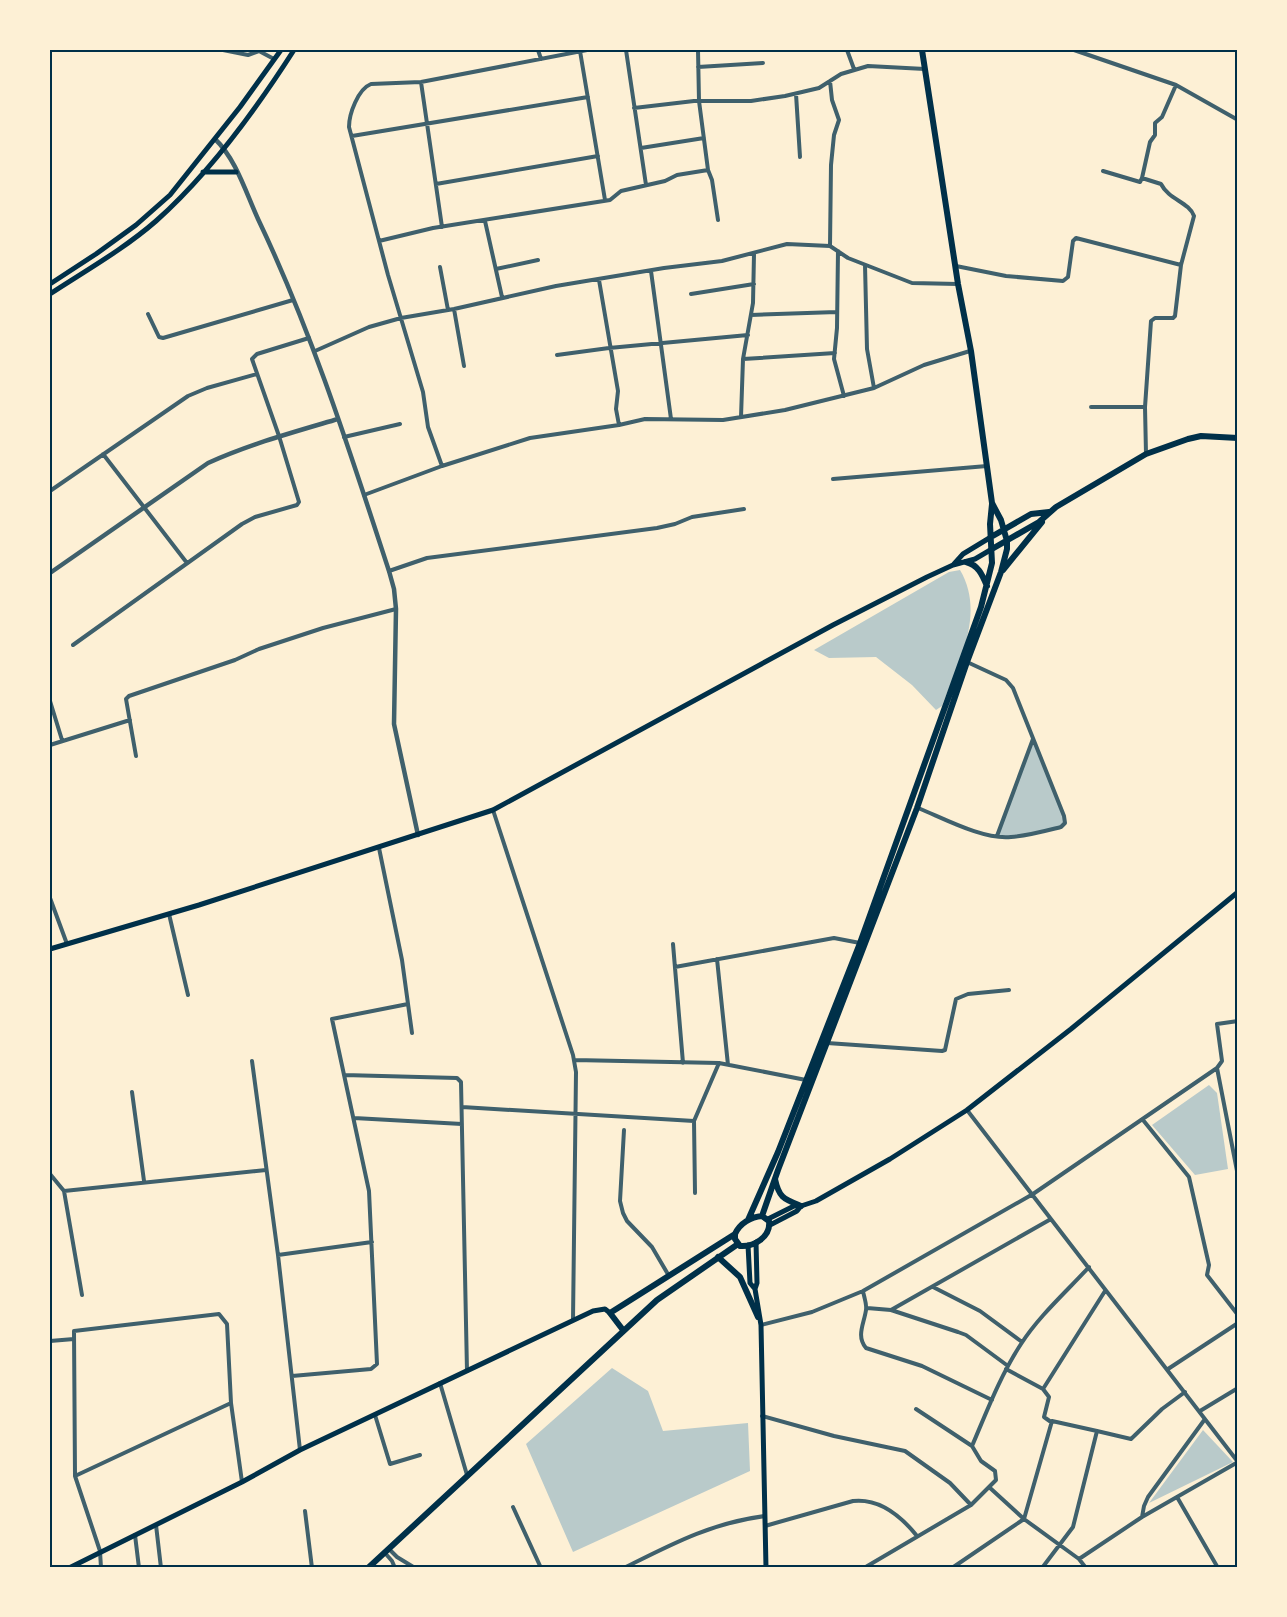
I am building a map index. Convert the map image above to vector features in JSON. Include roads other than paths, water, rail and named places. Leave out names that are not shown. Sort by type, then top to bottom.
[{"type":"main road","points":[[50,284],[128,231],[170,195],[281,50]]},
{"type":"main road","points":[[50,294],[155,222],[224,147],[268,90],[294,50]]},
{"type":"main road","points":[[801,1206],[786,1200],[780,1194],[774,1169],[860,943],[923,767],[984,608],[1001,572],[1007,549],[993,503],[971,351],[958,284],[922,50]]},
{"type":"main road","points":[[203,172],[236,172]]},
{"type":"main road","points":[[50,949],[379,848],[492,810],[833,625],[953,565],[975,559],[1039,522],[1049,512],[1146,454],[1195,437],[1238,438]]},
{"type":"main road","points":[[610,1313],[735,1234],[738,1228],[748,1220],[764,1184],[774,1169],[827,1043],[917,808],[967,662],[984,608],[992,563],[990,524],[993,503]]},
{"type":"main road","points":[[953,565],[963,554],[1031,514],[1049,512]]},
{"type":"main road","points":[[1001,572],[1049,512]]},
{"type":"main road","points":[[966,562],[978,569],[987,586]]},
{"type":"main road","points":[[923,767],[930,770]]},
{"type":"main road","points":[[748,1220],[767,1220],[797,1211],[801,1206],[816,1201],[890,1160],[967,1110],[1071,1029],[1238,892]]},
{"type":"main road","points":[[738,1244],[748,1245],[767,1234],[767,1220],[775,1178]]},
{"type":"main road","points":[[735,1234],[738,1244]]},
{"type":"main road","points":[[756,1242],[757,1283],[755,1289],[758,1317]]},
{"type":"main road","points":[[368,1568],[666,1292],[738,1244]]},
{"type":"main road","points":[[748,1245],[750,1283],[755,1289]]},
{"type":"main road","points":[[718,1257],[740,1277],[761,1325],[766,1568]]},
{"type":"main road","points":[[69,1568],[242,1482],[300,1450],[600,1309],[605,1309],[610,1313],[624,1330]]},
{"type":"street","points":[[223,50],[248,55],[259,51],[274,59]]},
{"type":"street","points":[[538,50],[541,59]]},
{"type":"street","points":[[442,466],[428,427],[423,392],[379,241],[349,120],[363,88],[367,85],[422,82],[587,50]]},
{"type":"street","points":[[626,50],[646,185]]},
{"type":"street","points":[[698,50],[699,101],[708,170],[712,180],[718,220]]},
{"type":"street","points":[[847,50],[854,69]]},
{"type":"street","points":[[1074,50],[1176,85],[1238,120]]},
{"type":"street","points":[[580,51],[605,200]]},
{"type":"street","points":[[698,67],[763,63]]},
{"type":"street","points":[[634,108],[699,101],[751,101],[796,94],[819,88],[854,69],[868,66],[926,69]]},
{"type":"street","points":[[830,81],[832,100],[839,120],[834,135],[831,165],[830,246]]},
{"type":"street","points":[[422,82],[442,227]]},
{"type":"street","points":[[1103,171],[1140,182],[1150,142],[1155,135],[1155,123],[1162,117],[1176,85]]},
{"type":"street","points":[[796,94],[800,157]]},
{"type":"street","points":[[352,136],[588,97]]},
{"type":"street","points":[[640,148],[704,138]]},
{"type":"street","points":[[215,139],[224,147],[272,247],[310,338],[389,571],[396,609],[394,724],[418,835]]},
{"type":"street","points":[[436,184],[598,156]]},
{"type":"street","points":[[379,241],[442,227],[605,200],[614,198],[621,191],[665,181],[677,175],[708,170]]},
{"type":"street","points":[[1142,178],[1161,184],[1164,192],[1193,212],[1193,221],[1181,265],[1175,316],[1155,318],[1151,321],[1145,407],[1146,454]]},
{"type":"street","points":[[485,221],[502,297]]},
{"type":"street","points":[[956,266],[1006,276],[1063,280],[1068,277],[1073,241],[1076,238],[1181,265]]},
{"type":"street","points":[[315,351],[369,327],[401,318],[454,309],[502,297],[723,261],[787,244],[830,246],[848,258],[912,284],[958,284]]},
{"type":"street","points":[[838,250],[835,365],[844,396]]},
{"type":"street","points":[[741,417],[743,359],[751,315],[754,254]]},
{"type":"street","points":[[496,269],[538,260]]},
{"type":"street","points":[[865,265],[867,357],[874,388]]},
{"type":"street","points":[[440,267],[448,310]]},
{"type":"street","points":[[651,271],[671,419]]},
{"type":"street","points":[[599,280],[618,391],[616,409],[619,425]]},
{"type":"street","points":[[691,294],[754,284]]},
{"type":"street","points":[[148,314],[159,337],[163,338],[294,300]]},
{"type":"street","points":[[454,309],[464,366]]},
{"type":"street","points":[[751,315],[837,312]]},
{"type":"street","points":[[557,356],[661,342],[748,335]]},
{"type":"street","points":[[73,645],[255,517],[297,505],[299,502],[279,436],[252,359],[253,356],[310,338]]},
{"type":"street","points":[[364,495],[442,466],[530,438],[645,419],[715,420],[785,410],[874,388],[924,365],[971,351]]},
{"type":"street","points":[[743,359],[835,352]]},
{"type":"street","points":[[50,491],[188,396],[207,388],[257,374]]},
{"type":"street","points":[[1091,407],[1145,407]]},
{"type":"street","points":[[50,573],[208,463],[279,436],[338,419]]},
{"type":"street","points":[[344,437],[400,423]]},
{"type":"street","points":[[103,454],[188,563]]},
{"type":"street","points":[[833,479],[987,466]]},
{"type":"street","points":[[389,571],[427,558],[657,528],[692,517],[744,509]]},
{"type":"street","points":[[136,756],[126,699],[133,694],[174,682],[259,649],[323,628],[396,609]]},
{"type":"street","points":[[917,808],[971,829],[1009,838],[1061,827],[1065,823],[1010,684],[967,662]]},
{"type":"street","points":[[50,701],[62,740]]},
{"type":"street","points":[[50,745],[130,720]]},
{"type":"street","points":[[997,836],[1033,739]]},
{"type":"street","points":[[492,810],[576,1072],[573,1321]]},
{"type":"street","points":[[379,848],[402,960],[412,1033]]},
{"type":"street","points":[[50,898],[67,944]]},
{"type":"street","points":[[169,914],[188,994]]},
{"type":"street","points":[[675,967],[834,938],[860,943]]},
{"type":"street","points":[[673,944],[683,1063]]},
{"type":"street","points":[[717,959],[728,1065]]},
{"type":"street","points":[[827,1043],[942,1051],[945,1050],[956,999],[968,994],[1009,990]]},
{"type":"street","points":[[292,1376],[371,1369],[377,1364],[369,1191],[332,1019],[408,1004]]},
{"type":"street","points":[[761,1325],[812,1312],[863,1291],[1033,1194],[1217,1068],[1222,1061],[1217,1024],[1238,1021]]},
{"type":"street","points":[[574,1060],[719,1063],[806,1080]]},
{"type":"street","points":[[252,1061],[278,1255],[300,1450]]},
{"type":"street","points":[[695,1193],[694,1121],[719,1063]]},
{"type":"street","points":[[1217,1068],[1238,1176]]},
{"type":"street","points":[[344,1075],[457,1078],[461,1082],[467,1371]]},
{"type":"street","points":[[132,1092],[144,1181]]},
{"type":"street","points":[[462,1107],[694,1121]]},
{"type":"street","points":[[967,1110],[1238,1462],[1142,1517],[1078,1559]]},
{"type":"street","points":[[354,1118],[462,1124]]},
{"type":"street","points":[[1143,1120],[1189,1177],[1209,1265],[1208,1275],[1238,1315]]},
{"type":"street","points":[[624,1130],[620,1201],[623,1213],[627,1221],[652,1247],[669,1276]]},
{"type":"street","points":[[64,1191],[266,1170]]},
{"type":"street","points":[[50,1174],[64,1191],[82,1295]]},
{"type":"street","points":[[891,1310],[1051,1219]]},
{"type":"street","points":[[278,1255],[372,1242]]},
{"type":"street","points":[[972,1446],[1007,1367],[1022,1342],[1089,1267]]},
{"type":"street","points":[[933,1287],[980,1311],[1022,1342]]},
{"type":"street","points":[[863,1291],[867,1308],[860,1336],[866,1348],[938,1372],[992,1400]]},
{"type":"street","points":[[1043,1389],[1106,1291]]},
{"type":"street","points":[[867,1308],[891,1310],[966,1335],[1007,1367],[1043,1389],[1049,1397],[1044,1417],[1051,1422],[1131,1439],[1162,1409],[1185,1392]]},
{"type":"street","points":[[101,1568],[100,1551],[75,1476],[74,1331],[219,1314],[227,1324],[231,1403],[242,1482]]},
{"type":"street","points":[[1168,1369],[1238,1323]]},
{"type":"street","points":[[50,1341],[74,1339]]},
{"type":"street","points":[[440,1383],[468,1475]]},
{"type":"street","points":[[1200,1411],[1238,1388]]},
{"type":"street","points":[[75,1476],[231,1403]]},
{"type":"street","points":[[864,1568],[971,1505],[996,1480],[996,1473],[981,1461],[972,1446],[916,1409]]},
{"type":"street","points":[[375,1414],[390,1464],[420,1455]]},
{"type":"street","points":[[762,1416],[834,1436],[905,1451],[950,1483],[971,1505]]},
{"type":"street","points":[[1142,1517],[1148,1497],[1205,1419]]},
{"type":"street","points":[[952,1568],[1024,1519],[1051,1422]]},
{"type":"street","points":[[1042,1568],[1073,1527],[1097,1431]]},
{"type":"street","points":[[989,1487],[1024,1519],[1078,1559],[1086,1568]]},
{"type":"street","points":[[1177,1497],[1218,1568]]},
{"type":"street","points":[[765,1526],[853,1502],[867,1501],[900,1516],[917,1536]]},
{"type":"street","points":[[513,1507],[540,1567]]},
{"type":"street","points":[[305,1511],[312,1568]]},
{"type":"street","points":[[624,1568],[715,1526],[765,1516]]},
{"type":"street","points":[[156,1525],[162,1568]]},
{"type":"street","points":[[135,1535],[138,1568]]},
{"type":"street","points":[[387,1550],[395,1568]]},
{"type":"street","points":[[387,1550],[415,1568]]}]
